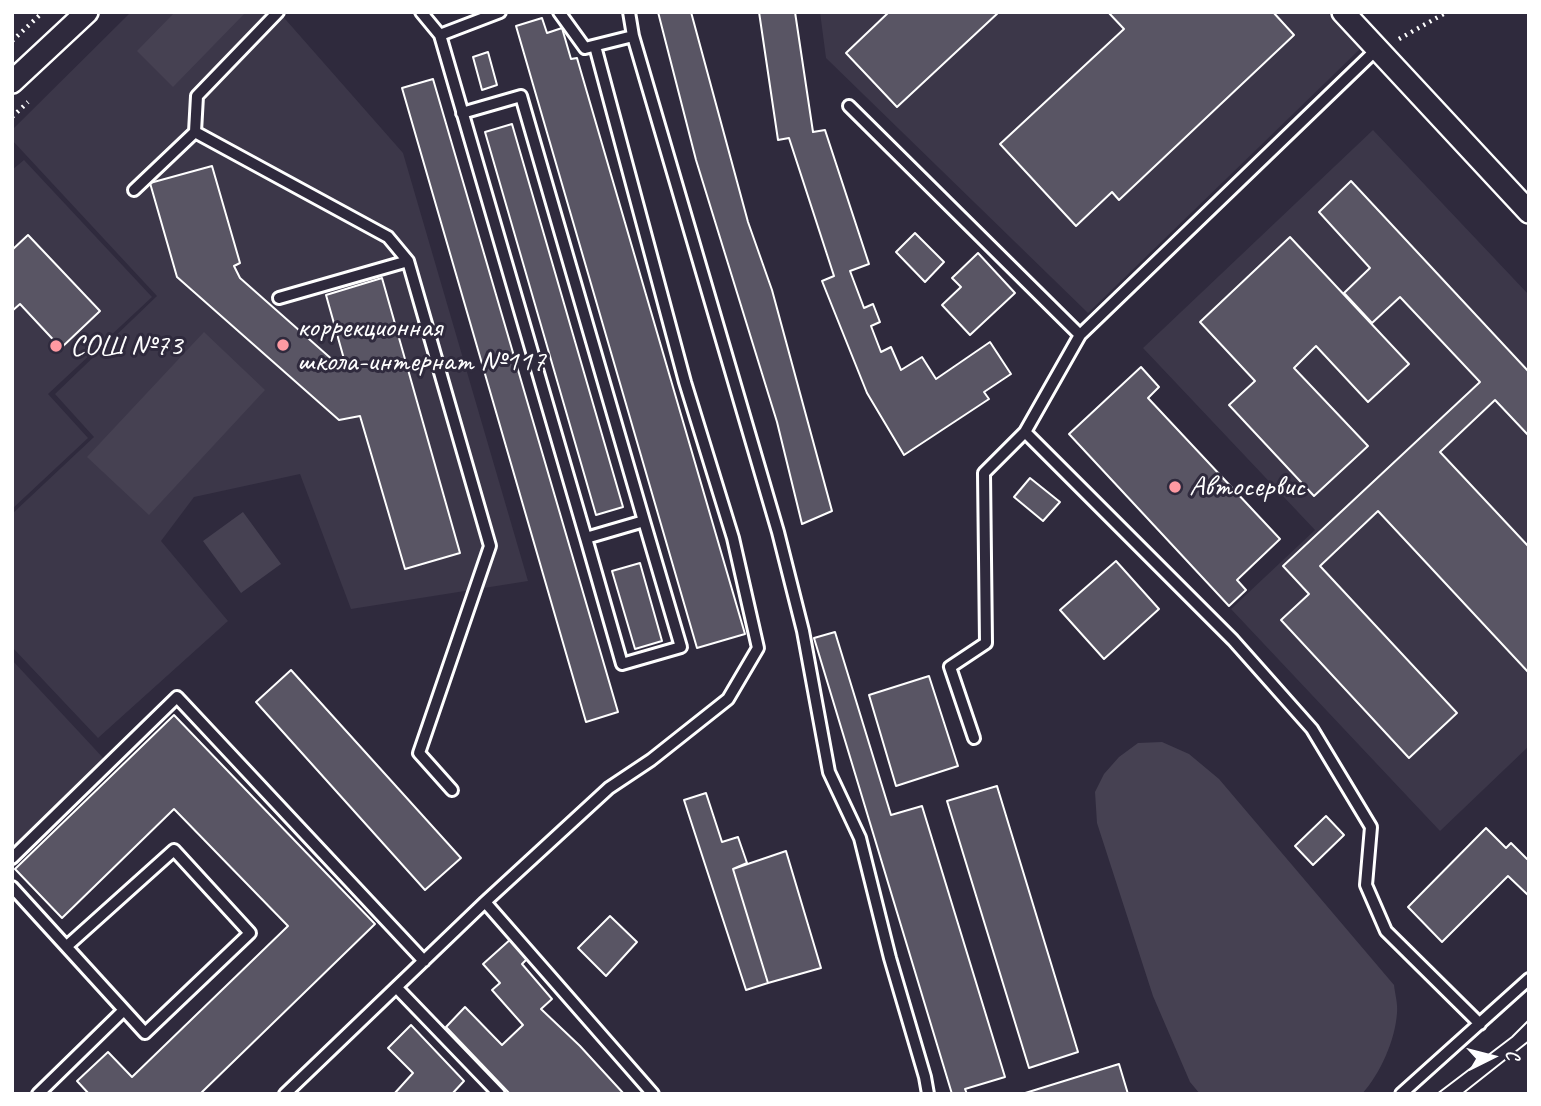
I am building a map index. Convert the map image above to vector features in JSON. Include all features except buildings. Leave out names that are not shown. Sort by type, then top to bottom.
[{"type":"street","points":[[12,82],[88,12]]},
{"type":"street","points":[[1343,12],[1529,212]]},
{"type":"lane","points":[[134,190],[195,132],[197,96],[278,12]]},
{"type":"lane","points":[[421,12],[440,35],[462,113],[622,664],[681,647],[521,96],[462,113]]},
{"type":"lane","points":[[440,35],[500,12]]},
{"type":"lane","points":[[559,12],[585,48],[634,36]]},
{"type":"lane","points":[[629,12],[778,532],[803,631],[830,772],[860,838],[928,1094]]},
{"type":"lane","points":[[285,1094],[485,902],[609,788],[651,760],[728,699],[758,648],[733,538],[685,382],[595,46]]},
{"type":"lane","points":[[974,738],[950,667],[986,643],[984,473],[1025,432],[1080,335],[1377,49]]},
{"type":"lane","points":[[849,106],[1080,335]]},
{"type":"lane","points":[[195,132],[388,237],[408,261],[490,546],[419,753],[452,790]]},
{"type":"lane","points":[[279,298],[408,261]]},
{"type":"lane","points":[[1025,432],[1233,640],[1312,729],[1371,827],[1366,885],[1386,931],[1480,1024]]},
{"type":"lane","points":[[586,538],[644,521]]},
{"type":"lane","points":[[12,858],[177,697],[424,961]]},
{"type":"lane","points":[[12,887],[145,1033],[250,933],[174,849],[67,946]]},
{"type":"lane","points":[[485,902],[653,1094]]},
{"type":"lane","points":[[1401,1094],[1529,979]]},
{"type":"lane","points":[[397,988],[499,1094]]},
{"type":"lane","points":[[38,1094],[124,1010]]},
{"type":"path","points":[[12,41],[43,12]]},
{"type":"path","points":[[1377,49],[1447,12]]},
{"type":"shaded area","name":"коррекционная школа-интернат №117","points":[[131,12],[279,12],[403,153],[528,581],[351,609],[300,474],[194,497],[161,541],[228,621],[98,738],[12,647],[12,514],[94,437],[55,394],[157,296],[12,140],[12,130]]},
{"type":"shaded area","points":[[175,12],[246,12],[173,87],[137,51]]},
{"type":"shaded area","points":[[820,12],[1327,12],[1361,48],[1088,313],[826,58]]},
{"type":"shaded area","points":[[1373,130],[1529,295],[1529,746],[1440,831],[1231,609],[1315,530],[1143,348]]},
{"type":"shaded area","name":"СОШ №73","points":[[24,160],[152,297],[48,394],[88,438],[12,509],[12,170]]},
{"type":"shaded area","points":[[204,332],[265,390],[149,515],[87,457]]},
{"type":"shaded area","points":[[243,512],[281,564],[241,593],[203,541]]},
{"type":"shaded area","points":[[12,660],[106,761],[12,849]]},
{"type":"shaded area","points":[[1162,742],[1189,754],[1219,779],[1394,985],[1397,1010],[1390,1046],[1362,1094],[1200,1094],[1190,1082],[1153,996],[1097,823],[1095,792],[1104,774],[1119,757],[1138,743]]},
{"type":"tram line","points":[[1437,1094],[1512,1037],[1529,1020]]},
{"type":"tram line","points":[[1462,1094],[1529,1041]]},
{"type":"place","name":"коррекционная школа-интернат №117","points":[[283,345]]},
{"type":"place","name":"СОШ №73","points":[[56,346]]},
{"type":"place","name":"Автосервис","points":[[1175,487]]}]
